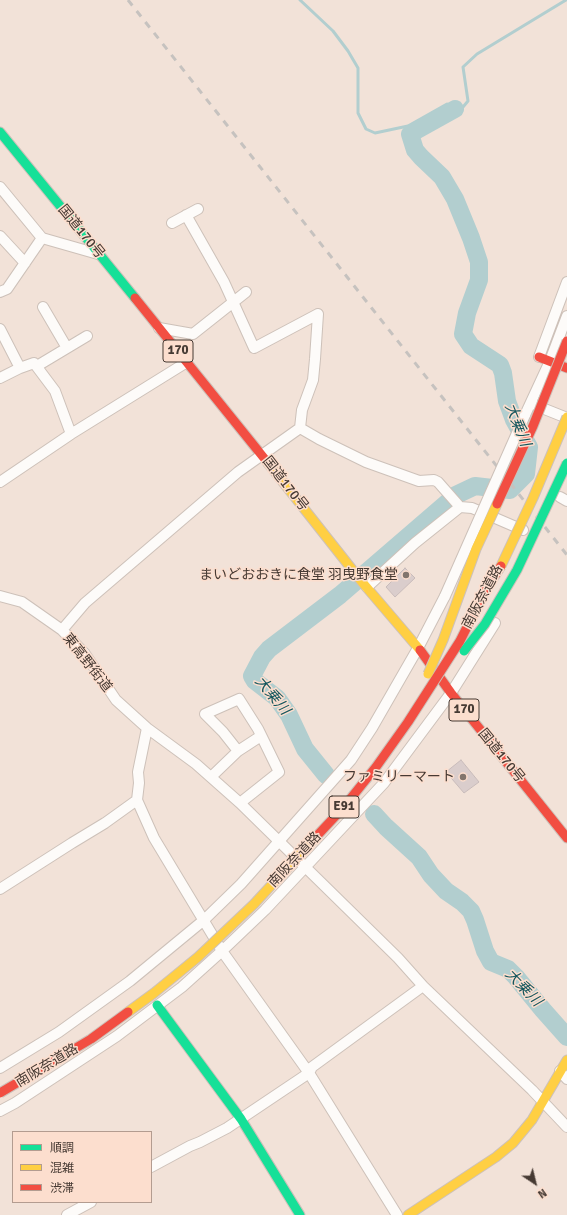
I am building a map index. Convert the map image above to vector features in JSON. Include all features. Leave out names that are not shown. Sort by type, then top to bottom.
[{"type":"main road","name":"国道170号","points":[[0,132],[160,328],[364,584],[418,648],[451,694],[567,838]]},
{"type":"main road","points":[[343,808],[397,725],[430,669],[443,640],[476,549],[533,426],[567,341]]},
{"type":"main road","points":[[539,357],[567,368]]},
{"type":"main road","name":"南阪奈道路","points":[[0,1093],[91,1039],[154,993],[198,957],[254,904],[343,808],[376,767],[408,722],[460,641],[485,591],[502,564],[533,498],[567,418]]},
{"type":"main road","name":"南阪奈道路","points":[[567,436],[526,528],[462,654],[485,624],[517,570],[567,463]]},
{"type":"main road","name":"南阪奈道路","points":[[0,1104],[106,1036],[201,962],[260,908],[363,796],[416,729],[451,674]]},
{"type":"main road","points":[[157,1005],[241,1119],[300,1215]]},
{"type":"main road","points":[[408,1215],[514,1144],[532,1120],[542,1102],[563,1075],[567,1060]]},
{"type":"street","points":[[0,187],[42,238],[100,255]]},
{"type":"street","points":[[172,223],[198,208]]},
{"type":"street","points":[[62,630],[91,598],[238,472],[300,428],[302,410],[313,380],[316,359],[318,314],[254,348],[224,282],[186,215]]},
{"type":"street","points":[[0,236],[25,263]]},
{"type":"street","points":[[0,292],[8,290],[42,238]]},
{"type":"street","points":[[539,357],[567,282]]},
{"type":"street","points":[[160,328],[193,334],[246,292]]},
{"type":"street","points":[[43,308],[67,348]]},
{"type":"street","points":[[0,1068],[59,1032],[130,981],[204,920],[241,884],[351,760],[372,728],[418,648],[445,596],[550,361],[567,316]]},
{"type":"street","points":[[0,330],[20,368]]},
{"type":"street","points":[[36,366],[87,336]]},
{"type":"street","points":[[0,482],[71,434],[187,362]]},
{"type":"street","points":[[0,378],[34,363],[55,391],[71,434]]},
{"type":"street","points":[[531,403],[567,418]]},
{"type":"street","points":[[300,428],[366,462],[420,481],[434,480],[438,482],[455,501],[541,538]]},
{"type":"street","points":[[0,1111],[88,1056],[117,1036],[182,986],[265,910],[384,783],[451,694],[489,634],[564,499],[567,483]]},
{"type":"street","points":[[364,584],[415,543],[455,501]]},
{"type":"street","name":"東高野街道","points":[[0,596],[22,602],[62,630],[84,654],[116,700],[147,728],[196,764],[240,803],[398,958],[423,986],[532,1090],[567,1127]]},
{"type":"street","points":[[238,751],[223,732],[205,714],[239,699],[261,736],[279,772],[240,803]]},
{"type":"street","points":[[147,728],[138,772],[139,783],[137,800],[154,838],[222,951],[309,1073],[397,1215]]},
{"type":"street","points":[[211,777],[238,751],[261,736]]},
{"type":"street","points":[[0,889],[105,823],[137,800]]},
{"type":"street","points":[[152,1166],[227,1128],[241,1119],[309,1073],[312,1067],[423,986]]},
{"type":"street","points":[[67,1215],[89,1203]]},
{"type":"building","points":[[405,568],[415,578],[395,597],[386,587]]},
{"type":"building","name":"ファミリーマート","points":[[461,760],[479,782],[464,793],[446,772]]},
{"type":"waterway","points":[[300,0],[333,31],[348,51],[358,68],[358,113],[366,129],[375,133],[408,126],[447,104],[455,109],[463,107],[468,101],[463,67],[477,54],[566,0]]},
{"type":"waterway","name":"大乗川","points":[[326,775],[305,749],[289,715],[277,698],[255,681],[252,676],[262,657],[269,649],[340,595],[456,495],[475,486],[510,490],[526,474],[529,447],[514,420],[507,401],[503,373],[500,365],[471,346],[463,334],[467,313],[479,280],[479,262],[471,238],[455,199],[442,177],[415,150],[410,134],[455,109]]},
{"type":"waterway","name":"大乗川","points":[[374,814],[419,857],[431,875],[446,891],[462,902],[471,911],[485,951],[491,962],[508,969],[567,1037]]},
{"type":"railway","points":[[128,0],[567,555]]},
{"type":"traffic: fast","points":[[0,132],[135,298]]},
{"type":"traffic: fast","points":[[464,651],[485,624],[517,570],[567,463]]},
{"type":"traffic: fast","points":[[157,1005],[241,1119],[300,1215]]},
{"type":"traffic: slow","points":[[501,566],[533,498],[567,417]]},
{"type":"traffic: slow","points":[[268,463],[362,582],[420,650]]},
{"type":"traffic: slow","points":[[428,674],[443,640],[476,549],[497,504]]},
{"type":"traffic: slow","points":[[128,1012],[198,957],[254,904],[313,840]]},
{"type":"traffic: slow","points":[[408,1215],[496,1157],[513,1143],[532,1120],[567,1060]]},
{"type":"traffic: jam","points":[[135,298],[268,463]]},
{"type":"traffic: jam","points":[[497,504],[533,426],[567,341]]},
{"type":"traffic: jam","points":[[539,357],[567,368]]},
{"type":"traffic: jam","points":[[313,840],[343,808],[376,767],[408,722],[460,641],[485,591],[501,566]]},
{"type":"traffic: jam","points":[[420,650],[451,693],[567,838]]},
{"type":"traffic: jam","points":[[0,1093],[91,1039],[128,1012]]},
{"type":"place","name":"まいどおおきに食堂 羽曳野食堂","points":[[406,575]]},
{"type":"place","name":"ファミリーマート","points":[[463,777]]}]
